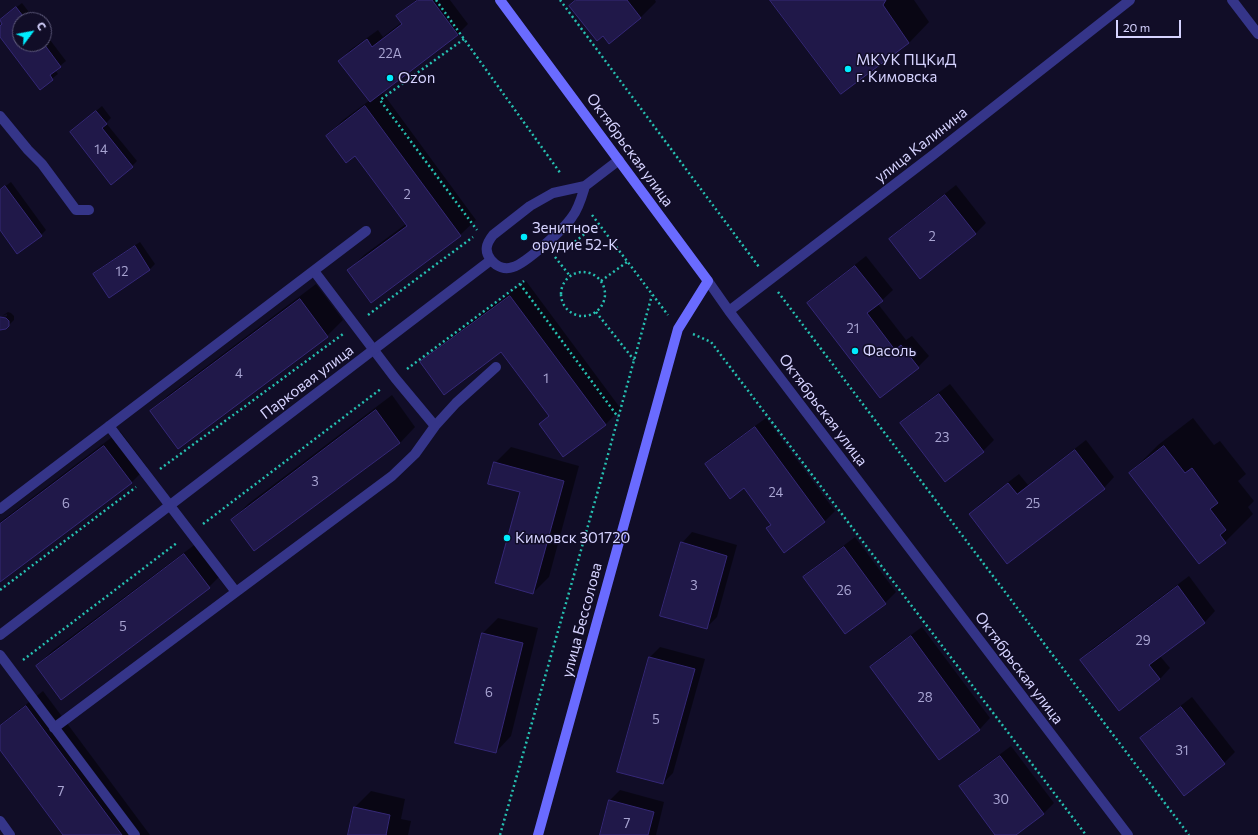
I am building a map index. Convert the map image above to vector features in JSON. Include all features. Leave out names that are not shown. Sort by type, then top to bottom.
[{"type":"main road","name":"Октябрьская улица","points":[[500,0],[708,281]]},
{"type":"main road","name":"улица Бессолова","points":[[538,835],[678,329],[708,281]]},
{"type":"street","name":"улица Калинина","points":[[729,311],[939,150],[1130,0]]},
{"type":"street","points":[[1232,0],[1258,34]]},
{"type":"street","points":[[0,116],[28,150],[42,164],[76,210],[89,210]]},
{"type":"street","points":[[585,186],[581,201],[572,217],[553,238],[515,267],[502,268],[494,264],[487,255],[486,247],[493,235],[530,206],[553,193],[585,186],[619,160]]},
{"type":"street","points":[[0,509],[366,231]]},
{"type":"street","name":"Парковая улица","points":[[0,635],[491,260]]},
{"type":"street","points":[[314,271],[395,378],[435,426]]},
{"type":"street","name":"Октябрьская улица","points":[[708,281],[729,311],[1128,835]]},
{"type":"street","points":[[54,728],[392,476],[415,454],[435,426],[456,403],[496,367]]},
{"type":"street","points":[[109,426],[236,592]]},
{"type":"street","points":[[0,655],[135,835]]},
{"type":"street","points":[[0,821],[10,835]]},
{"type":"path","points":[[436,0],[571,188]]},
{"type":"path","points":[[560,0],[769,281],[1189,835]]},
{"type":"path","points":[[0,590],[148,478],[479,233],[380,100],[464,39]]},
{"type":"path","points":[[554,176],[560,172]]},
{"type":"path","points":[[581,201],[678,329],[711,342],[1086,835]]},
{"type":"path","points":[[568,247],[598,224]]},
{"type":"path","points":[[550,261],[555,257],[570,276]]},
{"type":"path","points":[[601,281],[627,262]]},
{"type":"path","points":[[587,272],[601,281],[605,289],[605,298],[602,306],[596,312],[588,316],[580,316],[572,313],[566,307],[562,299],[562,291],[564,283],[570,276],[587,272]]},
{"type":"path","points":[[11,669],[529,277]]},
{"type":"path","points":[[520,284],[618,417]]},
{"type":"path","points":[[500,835],[652,294]]},
{"type":"path","points":[[596,312],[634,360]]},
{"type":"building","points":[[418,0],[432,0],[458,35],[370,102],[338,61],[367,39],[372,47],[402,24],[396,16]]},
{"type":"building","points":[[576,0],[627,0],[641,18],[609,44],[603,36],[597,41],[569,6]]},
{"type":"building","name":"МКУК ПЦКиД г. Кимовска","points":[[770,0],[886,0],[883,5],[909,43],[841,94]]},
{"type":"building","points":[[16,7],[20,12],[12,12],[12,52],[50,52],[61,67],[50,75],[53,80],[40,90],[0,37],[0,26],[2,24],[0,20]]},
{"type":"building","points":[[365,106],[461,236],[371,303],[347,270],[407,226],[355,156],[346,163],[326,136]]},
{"type":"building","points":[[96,111],[107,124],[102,128],[133,167],[111,185],[70,132]]},
{"type":"building","points":[[5,186],[42,236],[17,254],[0,230],[0,190]]},
{"type":"building","points":[[945,195],[976,234],[920,279],[889,239]]},
{"type":"building","points":[[135,246],[150,270],[109,298],[93,274]]},
{"type":"building","points":[[855,266],[883,301],[867,313],[895,350],[901,345],[919,368],[880,398],[807,303]]},
{"type":"building","points":[[510,296],[606,425],[563,457],[539,424],[549,416],[501,352],[444,395],[420,362]]},
{"type":"building","points":[[300,299],[328,337],[178,449],[150,411]]},
{"type":"building","points":[[0,317],[6,318],[9,321],[9,326],[6,329],[0,330]]},
{"type":"building","points":[[939,394],[984,452],[945,482],[900,423]]},
{"type":"building","points":[[376,410],[400,443],[254,551],[231,520]]},
{"type":"building","points":[[755,427],[825,522],[784,553],[766,528],[771,525],[744,488],[730,499],[705,464]]},
{"type":"building","points":[[104,446],[132,483],[0,582],[0,524]]},
{"type":"building","points":[[1164,446],[1185,473],[1192,468],[1218,503],[1210,509],[1226,530],[1220,535],[1226,543],[1199,564],[1129,473]]},
{"type":"building","points":[[1075,450],[1105,489],[1007,564],[969,514],[1008,483],[1017,494]]},
{"type":"building","points":[[494,462],[564,481],[533,594],[495,583],[520,492],[488,484]]},
{"type":"building","points":[[681,542],[727,556],[707,629],[660,616]]},
{"type":"building","points":[[844,547],[886,604],[845,634],[803,577]]},
{"type":"building","points":[[184,554],[210,588],[61,700],[36,666]]},
{"type":"building","points":[[1178,586],[1205,623],[1149,665],[1160,679],[1119,711],[1080,660]]},
{"type":"building","points":[[482,633],[523,643],[496,753],[455,743]]},
{"type":"building","points":[[911,636],[980,730],[939,760],[870,667]]},
{"type":"building","points":[[649,657],[695,669],[663,784],[617,772]]},
{"type":"building","points":[[26,706],[122,835],[63,835],[0,750],[0,726]]},
{"type":"building","points":[[1181,707],[1225,764],[1184,796],[1140,738]]},
{"type":"building","points":[[1000,756],[1044,814],[1016,835],[995,835],[959,786]]},
{"type":"building","points":[[609,800],[654,812],[648,835],[600,835]]},
{"type":"building","points":[[354,807],[390,815],[386,835],[348,835]]},
{"type":"place","name":"МКУК ПЦКиД г. Кимовска","points":[[848,69]]},
{"type":"place","name":"Ozon","points":[[390,78]]},
{"type":"place","name":"Зенитное орудие 52-К","points":[[524,237]]},
{"type":"place","name":"Фасоль","points":[[855,351]]},
{"type":"place","name":"Кимовск 301720","points":[[507,538]]}]
